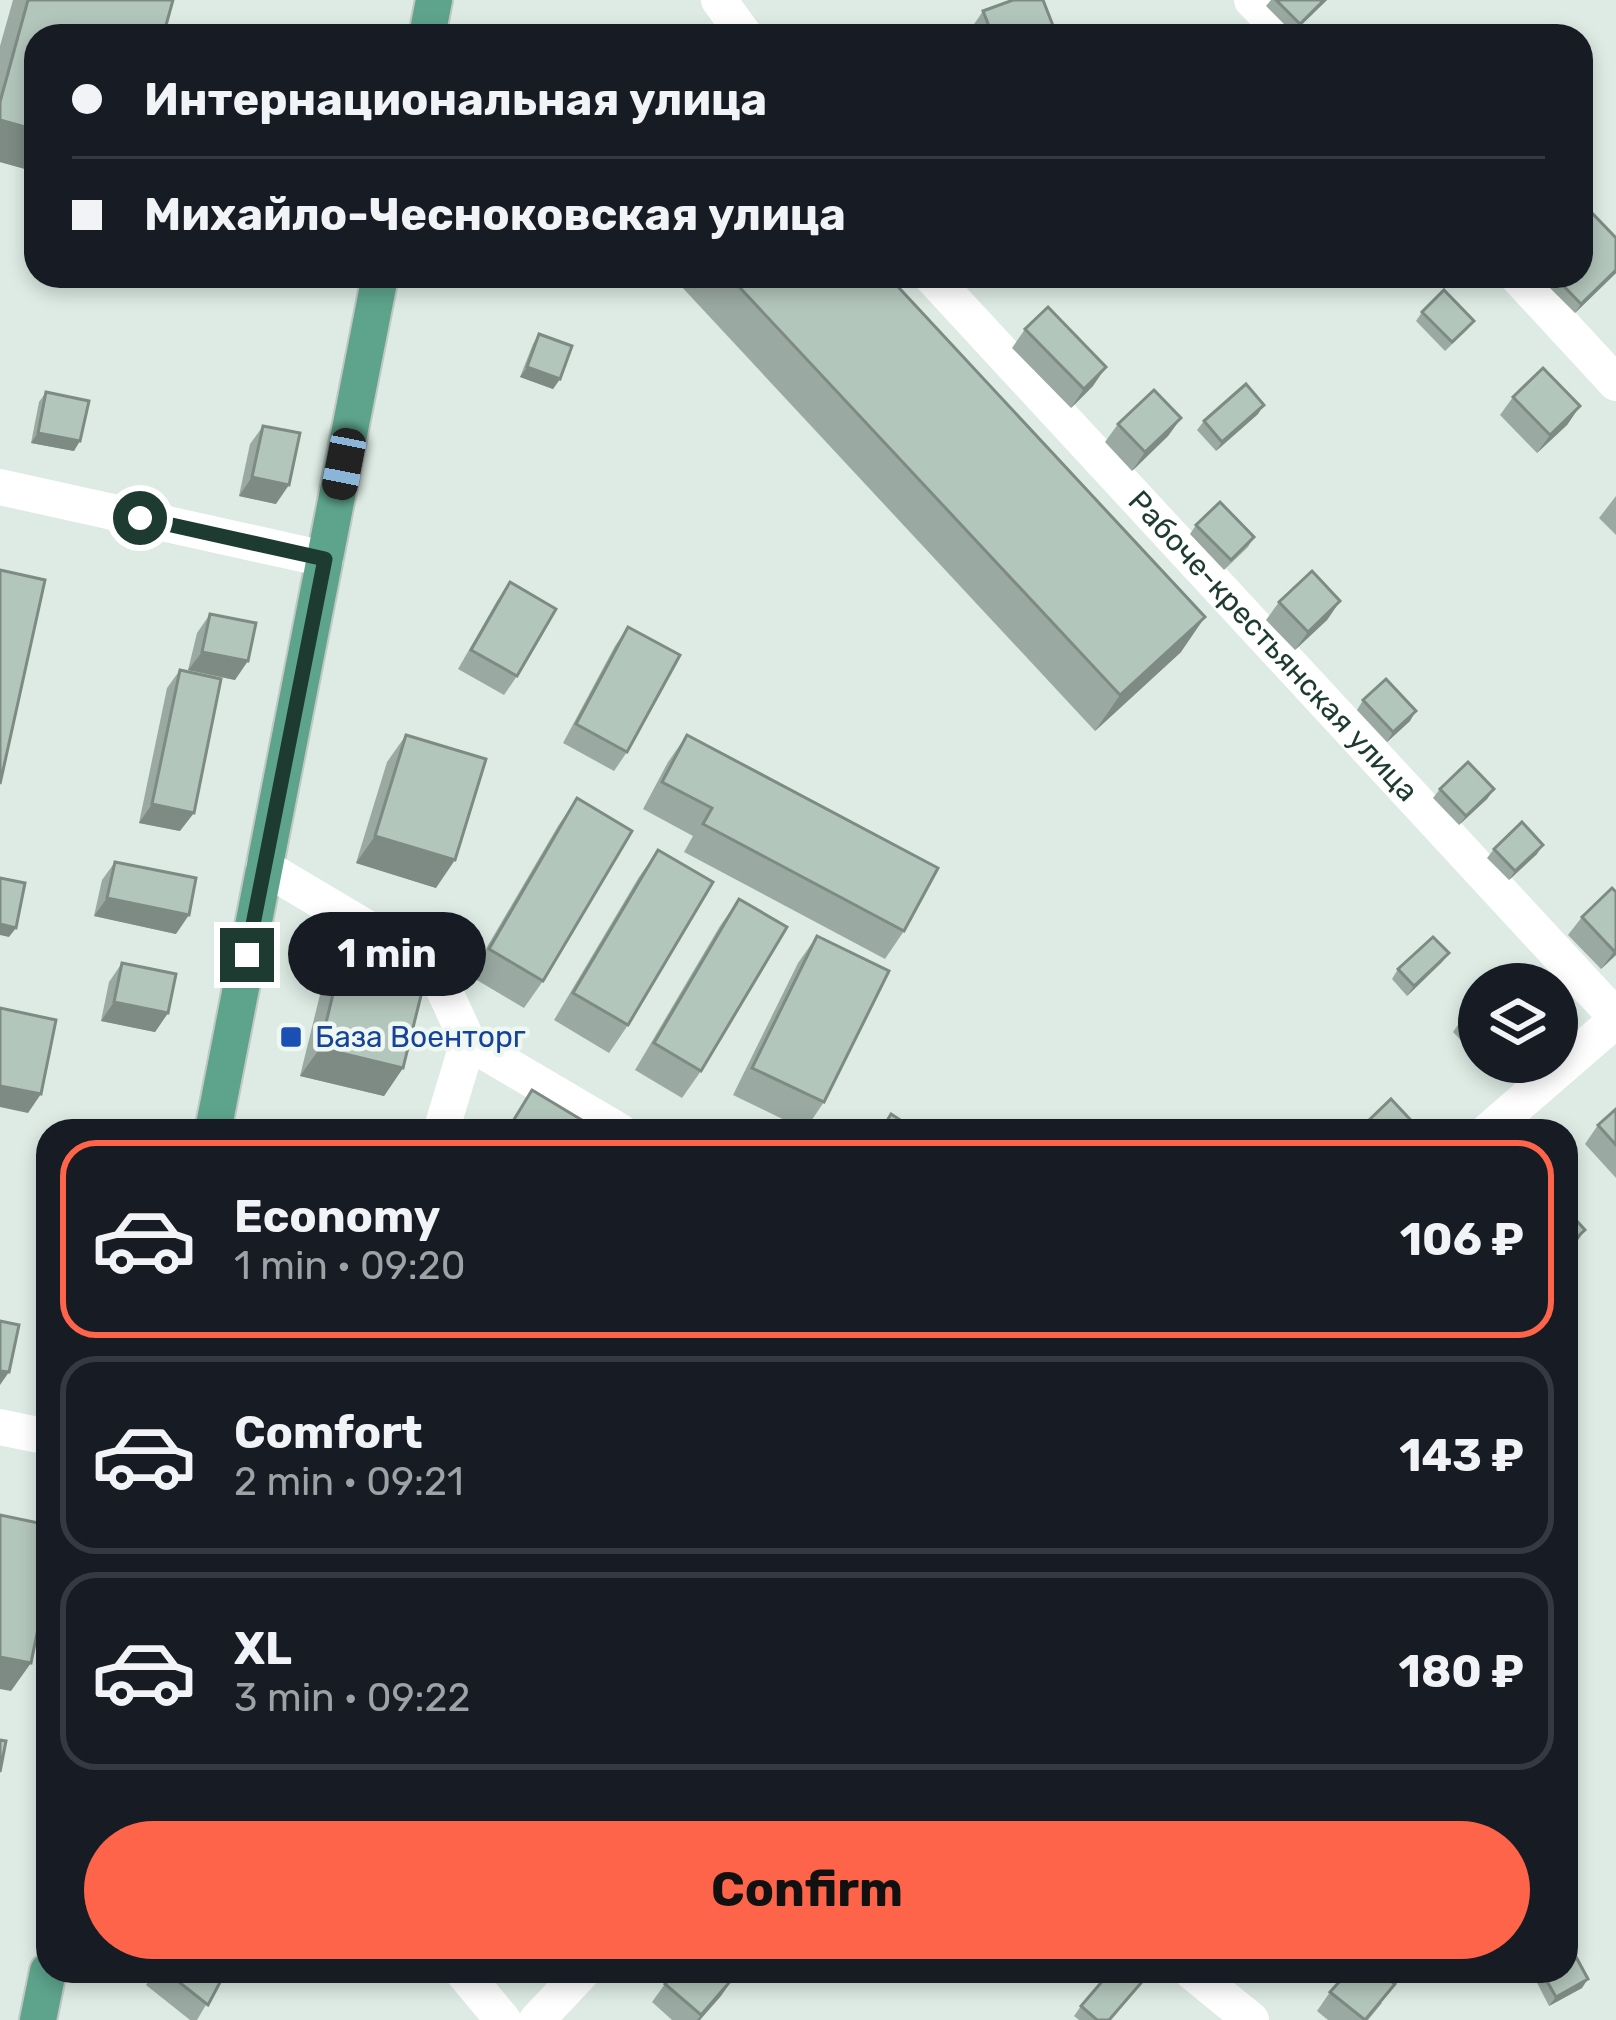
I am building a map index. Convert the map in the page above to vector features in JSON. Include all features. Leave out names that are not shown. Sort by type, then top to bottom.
[{"type":"main road","points":[[215,1119],[378,288]]},
{"type":"main road","points":[[38,2020],[46,1983]]},
{"type":"street","points":[[1252,0],[1276,24]]},
{"type":"street","name":"Рабоче-крестьянская улица","points":[[943,288],[1616,1018]]},
{"type":"street","points":[[1527,288],[1616,383]]},
{"type":"street","points":[[0,487],[325,559]]},
{"type":"street","points":[[264,867],[434,968],[468,1042],[600,1119]]},
{"type":"street","points":[[1502,1119],[1616,1018]]},
{"type":"street","points":[[445,1119],[468,1042]]},
{"type":"street","points":[[0,1427],[36,1434]]},
{"type":"street","points":[[472,1983],[503,2020]]},
{"type":"street","points":[[537,2020],[572,1983]]},
{"type":"street","points":[[1206,1983],[1252,2020]]},
{"type":"building","points":[[28,0],[173,0],[166,24],[24,24],[24,127],[0,120],[0,102]]},
{"type":"building","points":[[1013,0],[1043,0],[1052,24],[988,24],[983,11]]},
{"type":"building","points":[[1276,0],[1324,0],[1300,24]]},
{"type":"building","points":[[1593,214],[1616,238],[1616,270],[1581,304],[1566,288],[1593,288]]},
{"type":"building","points":[[740,288],[899,288],[1205,617],[1120,695]]},
{"type":"building","points":[[1444,290],[1474,321],[1452,342],[1422,312]]},
{"type":"building","points":[[1048,307],[1106,367],[1084,389],[1025,329]]},
{"type":"building","points":[[539,334],[572,346],[560,379],[527,367]]},
{"type":"building","points":[[1543,368],[1580,406],[1550,435],[1513,397]]},
{"type":"building","points":[[1246,384],[1264,405],[1222,442],[1204,421]]},
{"type":"building","points":[[1154,390],[1181,418],[1145,452],[1118,424]]},
{"type":"building","points":[[46,392],[89,401],[80,441],[38,433]]},
{"type":"building","points":[[263,426],[300,433],[289,485],[252,477]]},
{"type":"building","points":[[1220,502],[1254,537],[1231,560],[1196,525]]},
{"type":"building","points":[[0,570],[45,580],[0,784]]},
{"type":"building","points":[[1312,571],[1340,601],[1308,632],[1279,602]]},
{"type":"building","points":[[510,582],[556,609],[517,676],[471,650]]},
{"type":"building","points":[[210,614],[256,623],[248,661],[202,652]]},
{"type":"building","points":[[628,627],[680,655],[627,752],[576,724]]},
{"type":"building","points":[[180,670],[221,679],[194,813],[152,804]]},
{"type":"building","points":[[1386,679],[1416,711],[1393,732],[1363,700]]},
{"type":"building","points":[[406,735],[486,759],[455,860],[375,836]]},
{"type":"building","points":[[687,735],[938,868],[904,931],[703,824],[712,808],[662,782]]},
{"type":"building","points":[[1468,762],[1494,789],[1466,816],[1440,789]]},
{"type":"building","points":[[577,798],[632,831],[543,981],[489,949]]},
{"type":"building","points":[[1522,822],[1543,845],[1515,871],[1494,849]]},
{"type":"building","points":[[658,850],[713,882],[628,1025],[573,993]]},
{"type":"building","points":[[115,862],[196,878],[189,915],[107,898]]},
{"type":"building","points":[[0,878],[25,883],[16,928],[0,924]]},
{"type":"building","points":[[1612,888],[1616,892],[1614,951],[1582,917]]},
{"type":"building","points":[[739,899],[787,927],[701,1071],[654,1043]]},
{"type":"building","points":[[350,923],[434,943],[403,1068],[320,1048]]},
{"type":"building","points":[[817,936],[889,971],[824,1102],[752,1068]]},
{"type":"building","points":[[1433,937],[1449,953],[1414,986],[1398,969]]},
{"type":"building","points":[[122,963],[176,974],[168,1013],[114,1002]]},
{"type":"building","points":[[0,1008],[56,1020],[41,1094],[0,1086]]},
{"type":"building","points":[[532,1090],[580,1119],[514,1119]]},
{"type":"building","points":[[1391,1099],[1410,1119],[1370,1119]]},
{"type":"building","points":[[1616,1109],[1616,1145],[1598,1125]]},
{"type":"building","points":[[0,1321],[19,1325],[9,1372],[0,1371]]},
{"type":"building","points":[[0,1515],[36,1522],[36,1638],[31,1663],[0,1657]]},
{"type":"building","points":[[0,1740],[6,1741],[0,1772]]},
{"type":"building","points":[[1578,1961],[1588,1979],[1556,1997],[1548,1983],[1578,1983]]},
{"type":"building","points":[[180,1983],[220,1983],[208,2005]]},
{"type":"building","points":[[666,1983],[729,1983],[701,2015]]},
{"type":"building","points":[[1101,1983],[1141,1983],[1109,2020],[1097,2020],[1081,2006]]},
{"type":"building","points":[[1338,1983],[1395,1984],[1365,2020],[1330,1992]]},
{"type":"place","name":"База Военторг","points":[[291,1037]]},
{"type":"route","points":[[140,518],[325,559],[247,955]]}]
